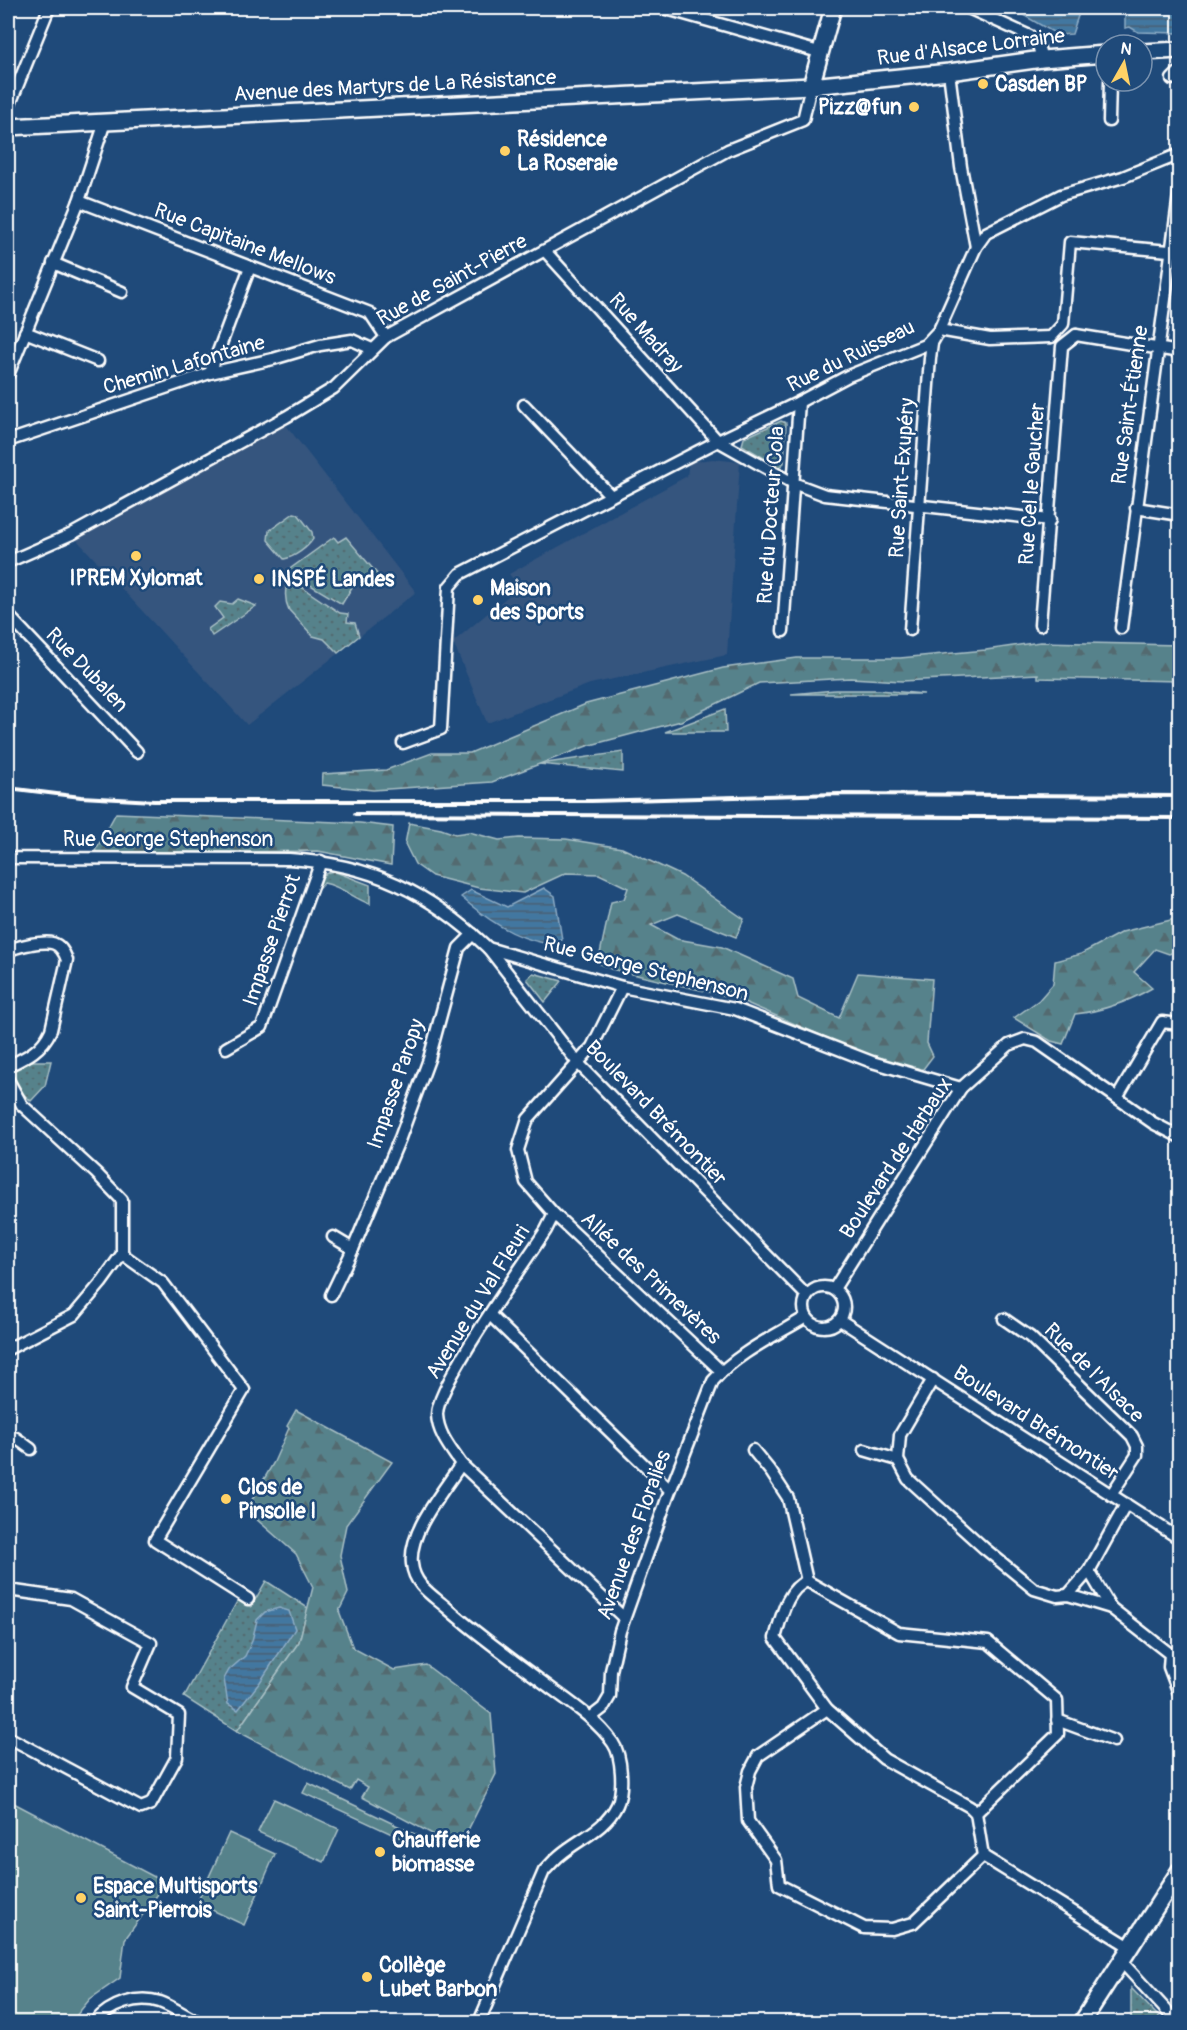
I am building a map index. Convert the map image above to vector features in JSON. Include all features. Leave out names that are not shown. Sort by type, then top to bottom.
[{"type":"main road","points":[[811,86],[833,8]]},
{"type":"main road","points":[[1154,51],[1179,50]]},
{"type":"main road","name":"Rue d'Alsace Lorraine","points":[[811,86],[1094,55]]},
{"type":"main road","name":"Avenue des Martyrs de La Résistance","points":[[8,127],[811,86]]},
{"type":"main road","points":[[1082,2022],[1179,1870]]},
{"type":"street","points":[[8,109],[49,8]]},
{"type":"street","points":[[663,8],[820,49]]},
{"type":"street","points":[[968,8],[1030,36],[1038,45],[1042,59]]},
{"type":"street","points":[[949,72],[961,167],[976,247]]},
{"type":"street","name":"Rue de Saint-Pierre","points":[[8,562],[72,534],[286,417],[334,388],[386,337],[729,150],[803,120],[811,86]]},
{"type":"street","points":[[1109,121],[1110,93]]},
{"type":"street","points":[[8,375],[79,201],[105,122]]},
{"type":"street","name":"Rue du Ruisseau","points":[[404,743],[441,729],[450,587],[460,574],[848,376],[925,345],[939,330],[976,247],[986,233],[1061,195],[1123,177],[1179,154]]},
{"type":"street","name":"Rue Saint-Étienne","points":[[1121,628],[1157,348],[1175,251],[1179,187]]},
{"type":"street","name":"Rue Capitaine Mellows","points":[[79,201],[370,313],[386,337]]},
{"type":"street","points":[[1051,337],[1063,324],[1070,242],[1175,251]]},
{"type":"street","name":"Rue Madray","points":[[545,251],[718,441]]},
{"type":"street","points":[[53,263],[122,292]]},
{"type":"street","points":[[210,373],[250,267]]},
{"type":"street","points":[[1063,324],[1076,335],[1179,352]]},
{"type":"street","points":[[939,330],[990,339],[1051,337],[1062,346],[1076,335]]},
{"type":"street","name":"Rue Saint-Exupéry","points":[[910,630],[932,343],[939,330]]},
{"type":"street","points":[[25,332],[98,361]]},
{"type":"street","name":"Chemin Lafontaine","points":[[8,441],[210,373],[273,359],[320,345],[352,340],[372,349]]},
{"type":"street","name":"Rue Cel le Gaucher","points":[[1040,625],[1062,346]]},
{"type":"street","name":"Rue du Docteur Cola","points":[[783,631],[799,402]]},
{"type":"street","points":[[524,405],[611,496]]},
{"type":"street","points":[[718,441],[793,483],[825,495],[1050,520]]},
{"type":"street","points":[[1136,508],[1179,515]]},
{"type":"street","name":"Rue Dubalen","points":[[8,615],[137,752]]},
{"type":"street","name":"Rue George Stephenson","points":[[9,858],[321,861],[396,883],[429,899],[474,934],[488,948],[622,987],[735,1009],[872,1062],[961,1088]]},
{"type":"street","name":"Impasse Pierrot","points":[[226,1048],[262,1027],[321,861]]},
{"type":"street","name":"Impasse Paropy","points":[[331,1295],[400,1138],[429,1059],[459,948],[474,934]]},
{"type":"street","points":[[8,951],[15,947],[47,941],[60,947],[67,960],[47,1040],[29,1056],[8,1066]]},
{"type":"street","name":"Boulevard Brémontier","points":[[488,948],[578,1064],[807,1296]]},
{"type":"street","name":"Avenue du Val Fleuri","points":[[622,987],[592,1047],[528,1119],[518,1150],[526,1182],[554,1214],[546,1230],[463,1356],[439,1401],[437,1413],[443,1437],[461,1464],[624,1618]]},
{"type":"street","points":[[1117,1098],[1162,1022],[1179,1024]]},
{"type":"street","name":"Boulevard de Harbaux","points":[[834,1289],[961,1088],[1009,1045],[1025,1039],[1037,1042],[1153,1123],[1179,1137]]},
{"type":"street","points":[[8,1080],[22,1105],[122,1200],[122,1254],[101,1283],[74,1315],[8,1349]]},
{"type":"street","name":"Allée des Primevères","points":[[554,1214],[721,1371]]},
{"type":"street","points":[[333,1237],[353,1249]]},
{"type":"street","points":[[122,1254],[163,1283],[244,1390],[155,1540],[248,1599]]},
{"type":"street","points":[[822,1286],[834,1289],[840,1293],[845,1306],[840,1320],[836,1324],[816,1326],[806,1317],[804,1303],[807,1296],[811,1291],[822,1286]]},
{"type":"street","points":[[490,1316],[670,1490]]},
{"type":"street","name":"Avenue des Floralies","points":[[592,1720],[610,1696],[611,1671],[624,1618],[700,1410],[713,1381],[721,1371],[746,1353],[806,1317]]},
{"type":"street","name":"Rue de l'Alsace","points":[[1004,1319],[1030,1337],[1132,1436],[1137,1446],[1137,1455],[1111,1495]]},
{"type":"street","name":"Boulevard Brémontier","points":[[840,1320],[1179,1539]]},
{"type":"street","points":[[933,1379],[900,1435],[898,1460],[908,1479],[1021,1580],[1046,1594],[1068,1595],[1111,1608],[1175,1654],[1169,1666],[1179,1696]]},
{"type":"street","points":[[8,1435],[31,1449]]},
{"type":"street","points":[[753,1450],[788,1498],[807,1581],[899,1633],[987,1642],[1057,1700],[1058,1734],[976,1813]]},
{"type":"street","points":[[864,1450],[898,1460]]},
{"type":"street","points":[[461,1464],[423,1521],[413,1544],[411,1562],[415,1580],[469,1626],[592,1720],[614,1745],[621,1774],[622,1792],[618,1804],[596,1831],[560,1855],[544,1871],[479,2022]]},
{"type":"street","points":[[1068,1595],[1089,1571],[1126,1504]]},
{"type":"street","points":[[1089,1571],[1111,1608]]},
{"type":"street","points":[[807,1581],[801,1583],[787,1603],[775,1638],[827,1709],[884,1759],[963,1802],[976,1813],[983,1856],[1130,1947]]},
{"type":"street","points":[[8,1590],[71,1599],[151,1643],[132,1686],[179,1715],[177,1757],[151,1804],[141,1808],[8,1737]]},
{"type":"street","points":[[827,1709],[758,1756],[750,1771],[746,1787],[748,1821],[776,1860],[779,1885],[864,1928],[892,1929],[913,1923],[983,1856]]},
{"type":"street","points":[[1058,1720],[1114,1741]]},
{"type":"street","points":[[1121,1961],[1177,2022]]},
{"type":"street","points":[[95,2022],[120,2003],[138,2000],[160,2002],[199,2022]]},
{"type":"shaded area","points":[[1011,8],[1080,10],[1072,34],[1058,35]]},
{"type":"shaded area","points":[[1131,8],[1179,8],[1179,33],[1138,32],[1130,27],[1125,28],[1125,11]]},
{"type":"shaded area","name":"INSPÉ Landes","points":[[286,425],[416,592],[247,725],[76,539]]},
{"type":"shaded area","points":[[713,459],[740,462],[727,655],[590,684],[487,723],[453,642],[519,587],[509,574],[687,476],[689,462]]},
{"type":"shaded area","points":[[544,888],[555,896],[562,940],[548,943],[532,940],[510,931],[489,919],[461,897],[471,890],[507,907]]},
{"type":"shaded area","points":[[279,1608],[289,1611],[295,1629],[260,1682],[238,1710],[228,1704],[224,1679],[229,1670],[245,1656],[252,1641],[257,1620],[265,1612]]},
{"type":"green space","points":[[781,421],[786,423],[784,463],[779,467],[742,445],[744,438]]},
{"type":"green space","points":[[294,513],[298,514],[312,532],[313,539],[300,552],[284,559],[268,540],[269,531]]},
{"type":"green space","points":[[334,537],[338,542],[346,537],[379,576],[380,582],[359,581],[352,587],[342,604],[287,571]]},
{"type":"green space","points":[[288,578],[340,613],[348,614],[347,622],[355,623],[359,636],[338,653],[324,639],[313,636],[289,610],[286,602]]},
{"type":"green space","points":[[238,599],[256,606],[212,636],[208,629],[223,618],[215,607],[220,602],[232,604]]},
{"type":"green space","points":[[1040,642],[1179,645],[1179,681],[1038,678],[1038,674],[902,681],[850,678],[759,683],[681,721],[587,746],[492,782],[373,790],[322,785],[323,774],[386,770],[432,753],[470,753],[586,704],[723,668],[797,658],[900,658],[986,650]]},
{"type":"green space","points":[[835,690],[879,690],[924,694],[791,694]]},
{"type":"green space","points":[[725,709],[726,732],[665,732]]},
{"type":"green space","points":[[623,752],[623,772],[539,764]]},
{"type":"green space","points":[[116,813],[360,823],[393,827],[391,865],[318,851],[94,853]]},
{"type":"green space","points":[[409,823],[455,834],[469,832],[499,840],[566,839],[622,848],[682,876],[744,919],[736,937],[678,914],[651,925],[677,939],[722,947],[793,979],[798,998],[839,1018],[858,973],[932,979],[927,1043],[933,1056],[917,1077],[735,998],[611,969],[598,963],[611,902],[624,899],[628,888],[599,874],[566,873],[523,893],[479,888],[432,876],[415,864],[405,844]]},
{"type":"green space","points":[[333,871],[370,885],[370,904],[331,885],[324,883],[318,889],[322,877]]},
{"type":"green space","points":[[1179,918],[1179,950],[1169,954],[1155,949],[1134,972],[1152,988],[1115,1005],[1075,1014],[1063,1044],[1051,1041],[1014,1018],[1039,1000],[1053,984],[1055,961],[1081,954],[1122,932]]},
{"type":"green space","points":[[533,973],[562,981],[545,1002],[527,979]]},
{"type":"green space","points":[[31,1061],[51,1061],[45,1086],[31,1101],[16,1087],[12,1077],[15,1068]]},
{"type":"green space","points":[[296,1410],[392,1462],[346,1525],[340,1555],[348,1593],[339,1611],[353,1648],[394,1670],[426,1665],[491,1714],[496,1774],[459,1848],[362,1797],[368,1787],[356,1780],[350,1790],[237,1731],[299,1642],[313,1587],[296,1554],[246,1510],[274,1462],[289,1428],[287,1426]]},
{"type":"green space","points":[[266,1581],[308,1608],[299,1642],[237,1731],[184,1697],[239,1598],[251,1607]]},
{"type":"green space","points":[[308,1783],[425,1839],[422,1848],[303,1793]]},
{"type":"green space","points":[[274,1799],[339,1829],[324,1862],[258,1832]]},
{"type":"green space","name":"Espace Multisports Saint-Pierrois","points":[[8,1800],[166,1883],[125,1939],[120,1978],[90,1999],[71,2022],[8,2022]]},
{"type":"green space","points":[[229,1833],[275,1854],[244,1925],[197,1903]]},
{"type":"green space","points":[[1131,1988],[1162,2020],[1167,2022],[1131,2022]]},
{"type":"railway","points":[[8,788],[81,797],[154,801],[592,801],[838,794],[1180,796]]},
{"type":"railway","points":[[355,814],[1180,818]]},
{"type":"place","name":"Casden BP","points":[[983,84]]},
{"type":"place","name":"Pizz@fun","points":[[914,107]]},
{"type":"place","name":"Résidence La Roseraie","points":[[505,151]]},
{"type":"place","name":"IPREM Xylomat","points":[[136,556]]},
{"type":"place","name":"INSPÉ Landes","points":[[259,579]]},
{"type":"place","name":"Maison des Sports","points":[[478,600]]},
{"type":"place","name":"Clos de Pinsolle I","points":[[226,1499]]},
{"type":"place","name":"Chaufferie biomasse","points":[[380,1852]]},
{"type":"place","name":"Espace Multisports Saint-Pierrois","points":[[81,1898]]},
{"type":"place","name":"Collège Lubet Barbon","points":[[367,1977]]}]
